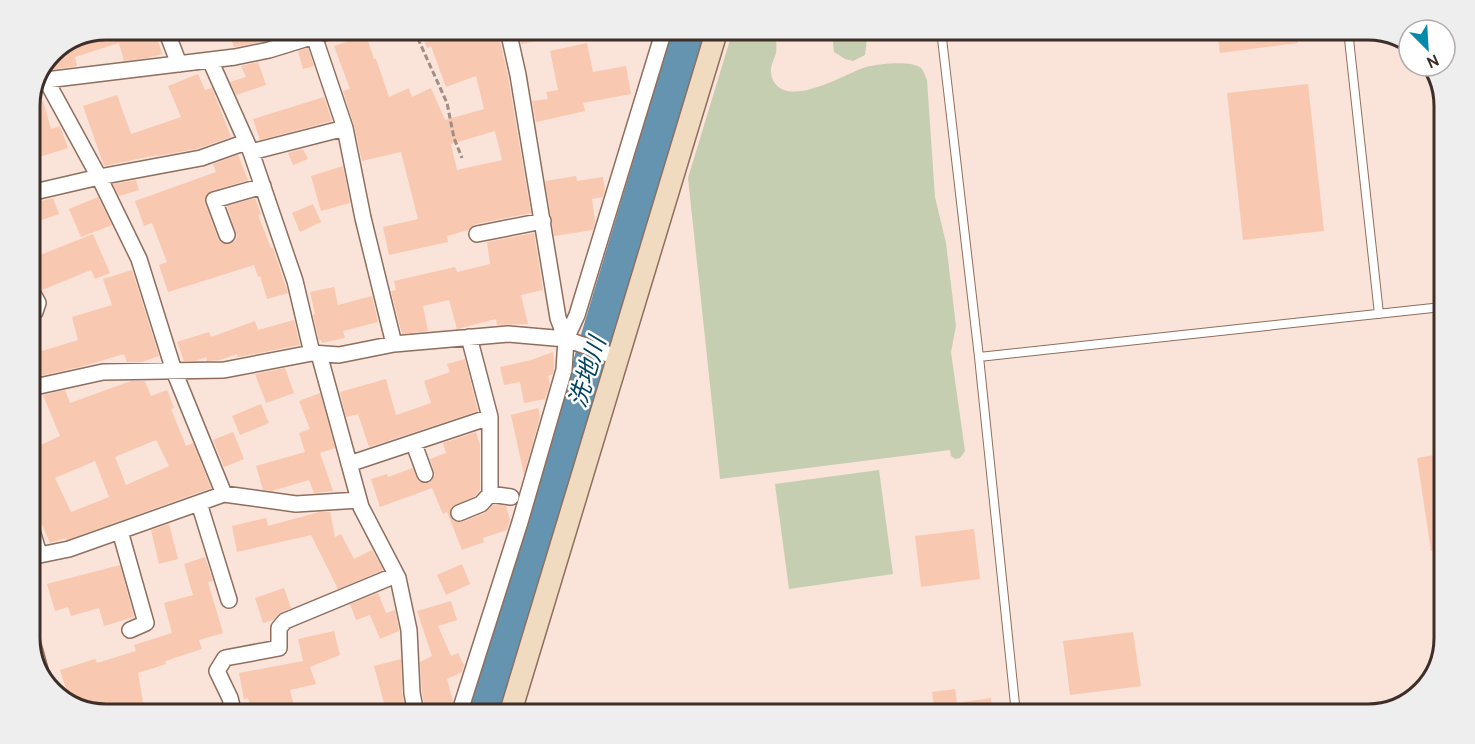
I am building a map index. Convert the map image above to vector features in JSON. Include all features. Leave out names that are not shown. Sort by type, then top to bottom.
[{"type":"street","points":[[170,40],[178,63]]},
{"type":"street","points":[[47,80],[235,57],[269,50],[295,40]]},
{"type":"street","points":[[315,40],[345,128],[363,218],[394,344]]},
{"type":"street","points":[[510,40],[558,318],[569,340]]},
{"type":"street","points":[[462,704],[520,522],[564,370],[569,340],[661,40]]},
{"type":"street","points":[[513,704],[611,356],[714,40]]},
{"type":"street","points":[[210,60],[249,147],[263,186],[295,281],[359,500],[378,543],[396,575],[409,630],[414,704]]},
{"type":"street","points":[[45,84],[99,177],[140,259],[174,372],[224,494]]},
{"type":"street","points":[[41,190],[345,128]]},
{"type":"street","points":[[227,235],[214,200],[263,186]]},
{"type":"street","points":[[477,234],[543,221]]},
{"type":"street","points":[[41,386],[103,372],[224,370],[316,353],[339,355],[394,344],[508,334],[569,340],[611,356]]},
{"type":"street","points":[[459,513],[482,504],[490,494],[490,417],[469,337]]},
{"type":"street","points":[[349,464],[490,417]]},
{"type":"street","points":[[414,444],[425,474]]},
{"type":"street","points":[[41,555],[69,549],[224,494],[296,504],[359,500]]},
{"type":"street","points":[[490,494],[511,497]]},
{"type":"street","points":[[199,502],[229,600]]},
{"type":"street","points":[[120,531],[146,623],[130,630]]},
{"type":"street","points":[[230,704],[218,671],[225,658],[279,648],[279,628],[285,621],[396,575]]},
{"type":"lane","points":[[942,40],[979,357],[1015,704]]},
{"type":"lane","points":[[1349,40],[1379,314]]},
{"type":"lane","points":[[979,357],[1434,308]]},
{"type":"path","points":[[419,40],[447,103],[454,138],[462,158]]},
{"type":"green space","points":[[730,40],[776,40],[776,53],[771,73],[773,80],[780,88],[791,91],[804,91],[818,87],[866,67],[894,63],[910,64],[921,68],[927,80],[935,197],[946,243],[956,326],[951,352],[965,451],[960,458],[955,459],[951,456],[950,450],[720,479],[688,178]]},
{"type":"green space","points":[[833,40],[867,40],[865,55],[853,61],[834,52]]},
{"type":"green space","points":[[879,470],[893,574],[789,589],[775,484]]},
{"type":"building","points":[[107,40],[158,40],[162,54],[124,61],[119,43],[75,57],[77,66],[52,70],[60,60],[81,46]]},
{"type":"building","points":[[231,40],[270,40],[267,41],[234,47]]},
{"type":"building","points":[[351,40],[368,40],[389,97],[409,88],[412,97],[431,88],[445,120],[484,109],[476,76],[446,87],[431,46],[427,48],[424,40],[500,40],[531,213],[475,224],[468,230],[447,236],[448,242],[389,255],[383,227],[418,219],[401,152],[362,161],[343,91],[350,89],[334,46]],"holes":[[[495,131],[502,160],[457,170],[451,144]]]},
{"type":"building","points":[[520,40],[542,40],[521,44]]},
{"type":"building","points":[[1218,40],[1298,40],[1298,43],[1220,53]]},
{"type":"building","points":[[587,43],[593,72],[626,66],[631,94],[583,103],[585,111],[536,122],[532,101],[548,99],[546,92],[558,90],[550,51]]},
{"type":"building","points":[[308,48],[314,66],[303,69],[298,51]]},
{"type":"building","points":[[258,62],[266,85],[236,95],[230,82],[246,77],[241,66]]},
{"type":"building","points":[[198,74],[205,90],[212,88],[231,137],[196,149],[104,166],[83,106],[117,95],[131,134],[181,117],[168,86]]},
{"type":"building","points":[[1308,84],[1324,231],[1243,240],[1227,93]]},
{"type":"building","points":[[324,97],[332,121],[260,140],[253,119]]},
{"type":"building","points":[[43,101],[51,129],[60,126],[68,148],[41,157],[41,102]]},
{"type":"building","points":[[303,149],[308,159],[293,165],[288,153]]},
{"type":"building","points":[[238,155],[248,180],[211,191],[205,198],[218,239],[225,244],[230,244],[237,236],[227,206],[255,198],[261,214],[258,215],[271,248],[273,248],[288,293],[267,299],[254,265],[168,292],[159,265],[167,262],[152,223],[144,226],[135,201],[216,172],[213,164]]},
{"type":"building","points":[[343,166],[350,203],[321,211],[311,176]]},
{"type":"building","points":[[576,176],[577,181],[603,177],[605,190],[603,197],[592,199],[595,222],[593,230],[554,236],[545,181]]},
{"type":"building","points":[[136,180],[139,190],[119,196],[113,184]]},
{"type":"building","points":[[98,197],[112,225],[81,237],[69,209]]},
{"type":"building","points":[[53,198],[59,214],[41,220],[41,201]]},
{"type":"building","points":[[313,204],[321,222],[300,232],[292,213]]},
{"type":"building","points":[[534,233],[543,290],[521,295],[528,324],[497,325],[496,319],[457,329],[449,300],[423,306],[428,331],[402,334],[391,291],[396,290],[394,281],[455,267],[457,272],[490,264],[487,242]]},
{"type":"building","points":[[93,234],[110,273],[95,279],[91,270],[42,290],[41,255]]},
{"type":"building","points":[[132,270],[159,356],[142,362],[127,362],[124,354],[41,376],[41,348],[42,351],[78,340],[72,317],[112,305],[103,279]]},
{"type":"building","points":[[334,287],[338,305],[372,296],[378,322],[343,331],[345,338],[322,343],[319,340],[313,315],[315,314],[310,292]]},
{"type":"building","points":[[294,320],[300,345],[238,357],[237,354],[220,360],[207,361],[206,357],[195,361],[184,361],[177,342],[209,332],[211,337],[255,321],[258,330]]},
{"type":"building","points":[[553,352],[553,374],[548,376],[550,385],[545,399],[524,403],[520,382],[504,385],[500,367]]},
{"type":"building","points":[[465,359],[478,411],[369,447],[358,414],[346,417],[340,392],[386,379],[396,415],[431,403],[424,381],[450,372],[447,364]]},
{"type":"building","points":[[285,368],[294,393],[266,403],[255,374]]},
{"type":"building","points":[[131,381],[145,381],[151,396],[167,390],[174,408],[171,409],[186,446],[193,443],[211,488],[67,540],[66,538],[50,543],[41,522],[41,445],[60,436],[43,395],[65,390],[70,403]],"holes":[[[156,440],[169,466],[126,485],[115,457]],[[95,461],[109,497],[71,512],[55,478]]]},
{"type":"building","points":[[320,393],[335,448],[320,453],[333,491],[314,493],[309,480],[272,491],[263,490],[256,466],[305,452],[299,433],[310,429],[299,401]]},
{"type":"building","points":[[261,404],[269,423],[240,435],[232,416]]},
{"type":"building","points":[[538,408],[540,417],[524,475],[511,415]]},
{"type":"building","points":[[233,432],[244,459],[224,467],[213,440]]},
{"type":"building","points":[[476,432],[480,445],[480,490],[475,496],[452,507],[450,516],[454,521],[462,522],[485,513],[494,504],[506,506],[510,520],[507,530],[483,538],[484,542],[462,550],[447,512],[443,514],[432,488],[380,507],[371,479],[387,474],[388,477],[413,468],[418,481],[429,483],[435,475],[430,459],[446,453],[443,443]]},
{"type":"building","points":[[1434,455],[1434,551],[1431,551],[1417,458]]},
{"type":"building","points":[[319,512],[330,512],[335,537],[341,534],[354,559],[372,550],[383,570],[338,589],[311,535],[237,552],[232,526],[266,518],[268,526]]},
{"type":"building","points":[[169,524],[178,559],[159,564],[151,530]]},
{"type":"building","points":[[974,529],[980,579],[921,587],[915,536]]},
{"type":"building","points":[[205,557],[213,581],[208,582],[223,633],[199,640],[202,649],[138,673],[143,704],[98,703],[77,697],[66,689],[60,670],[95,659],[97,663],[136,651],[134,645],[172,633],[164,603],[193,595],[184,564]]},
{"type":"building","points":[[462,564],[470,584],[446,595],[437,575]]},
{"type":"building","points":[[120,565],[134,617],[104,626],[99,608],[71,616],[68,607],[55,611],[47,584]]},
{"type":"building","points":[[284,588],[291,608],[281,612],[273,620],[263,623],[255,598]]},
{"type":"building","points":[[378,593],[386,613],[395,610],[399,631],[380,639],[370,615],[356,620],[350,604]]},
{"type":"building","points":[[451,601],[457,620],[438,626],[451,656],[458,653],[464,665],[462,672],[447,679],[452,704],[424,704],[420,662],[432,656],[417,611]]},
{"type":"building","points":[[334,631],[340,655],[310,667],[316,684],[290,690],[294,704],[250,704],[248,698],[244,699],[239,673],[303,661],[298,639]]},
{"type":"building","points":[[1133,632],[1141,686],[1070,695],[1063,641]]},
{"type":"building","points":[[401,659],[404,704],[384,704],[374,666]]},
{"type":"building","points":[[955,689],[957,703],[991,698],[992,704],[934,704],[932,692]]},
{"type":"waterway","name":"洗地川","points":[[488,704],[686,40]]}]
